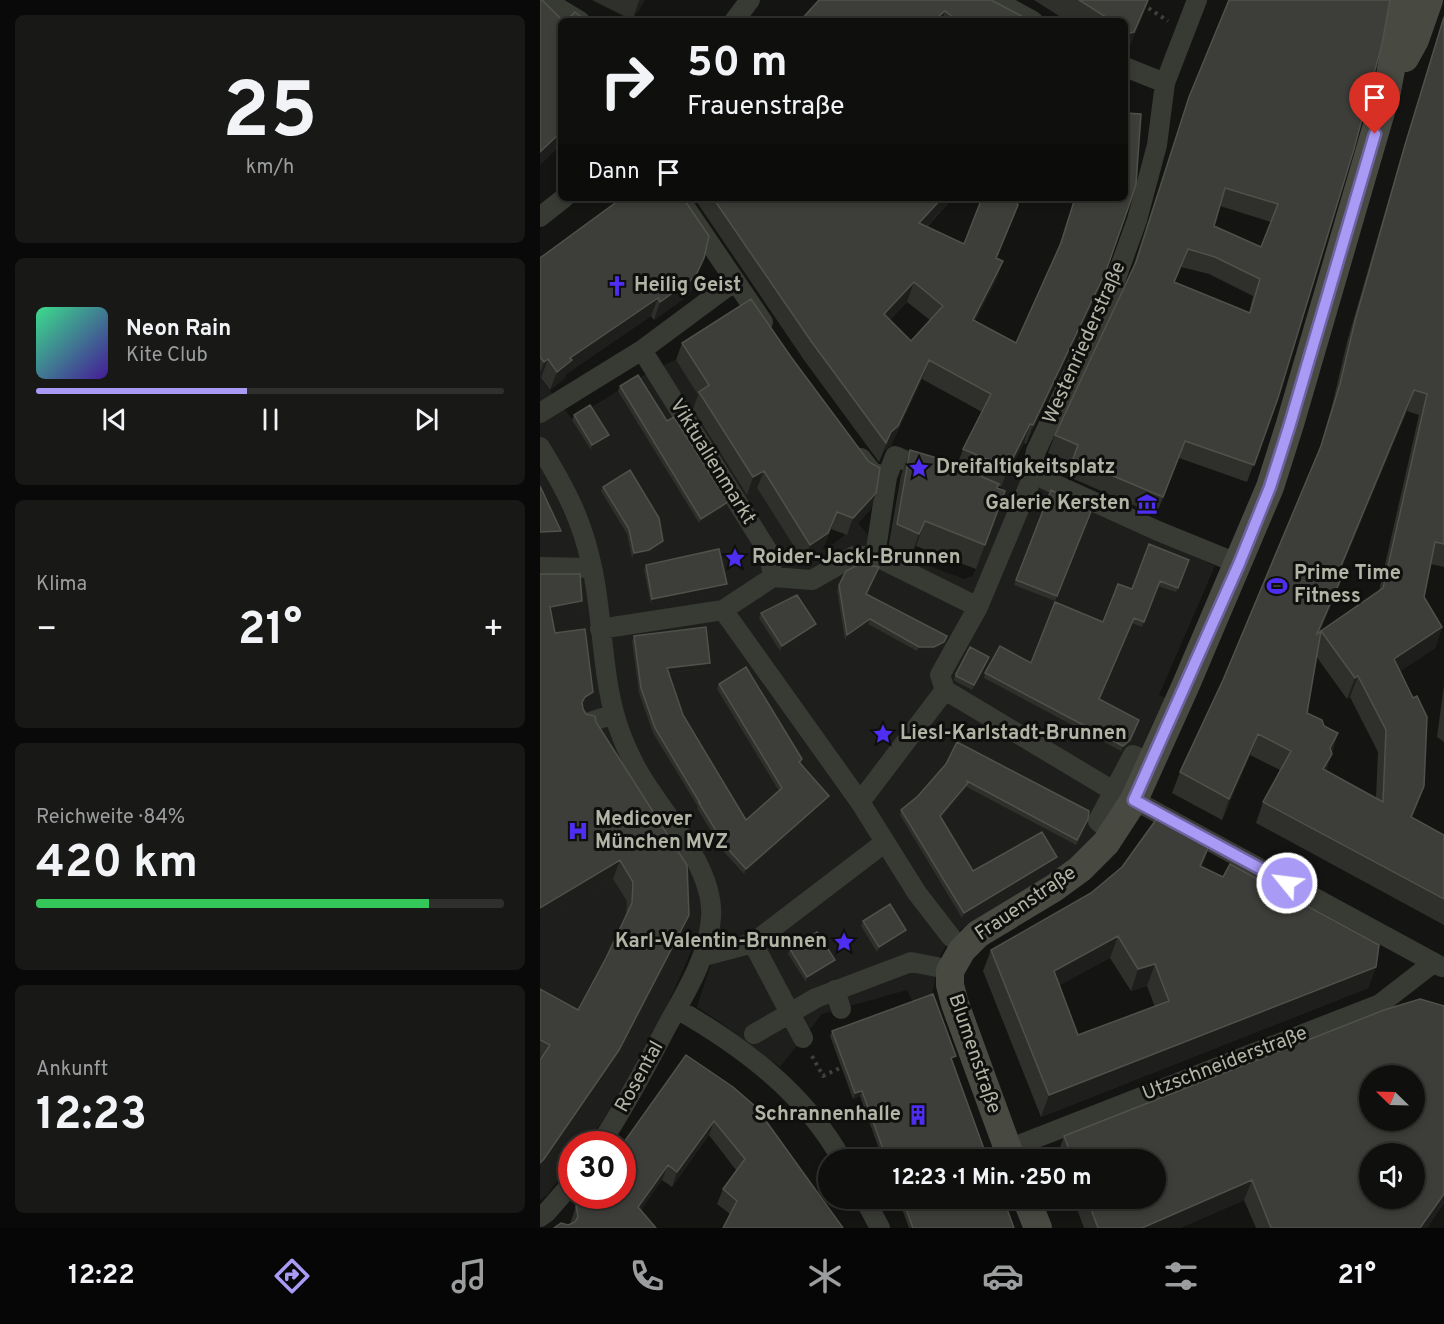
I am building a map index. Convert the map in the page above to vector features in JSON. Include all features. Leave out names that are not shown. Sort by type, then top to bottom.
[{"type":"main road","name":"Frauenstraße","points":[[956,944],[978,934],[1054,888],[1080,869],[1106,843],[1125,796],[1239,564],[1270,487],[1290,424],[1387,91],[1404,0]]},
{"type":"main road","name":"Frauenstraße","points":[[1387,91],[1415,40],[1429,0]]},
{"type":"main road","name":"Blumenstraße","points":[[956,944],[950,971],[950,985],[1008,1149]]},
{"type":"main road","points":[[1030,1209],[1038,1228]]},
{"type":"street","points":[[545,0],[575,18]]},
{"type":"street","points":[[736,18],[750,0]]},
{"type":"street","points":[[995,0],[1028,18]]},
{"type":"street","name":"Westenriederstraße","points":[[1035,471],[1036,451],[1110,295],[1137,220],[1157,145],[1165,83],[1197,0]]},
{"type":"street","points":[[1429,0],[1444,6]]},
{"type":"street","points":[[1128,68],[1165,83]]},
{"type":"street","points":[[540,217],[560,201]]},
{"type":"street","points":[[681,201],[771,334]]},
{"type":"street","points":[[540,413],[642,350],[735,281]]},
{"type":"street","name":"Viktualienmarkt","points":[[642,350],[769,553],[773,578]]},
{"type":"street","points":[[851,444],[872,472],[886,477]]},
{"type":"street","points":[[540,447],[580,522],[592,568],[614,714],[621,735],[643,779],[691,851],[710,898],[712,916],[704,956],[677,1009],[736,1045],[776,1078],[805,1109],[836,1149]]},
{"type":"street","points":[[875,556],[886,477],[895,456],[947,478]]},
{"type":"street","points":[[1239,564],[1158,531],[1046,480],[1035,471],[978,607],[940,675],[945,690],[1125,796],[1439,966]]},
{"type":"street","points":[[999,500],[1020,508]]},
{"type":"street","points":[[600,629],[723,610],[773,578],[812,580],[854,556],[875,556],[978,607]]},
{"type":"street","points":[[540,567],[592,568]]},
{"type":"street","points":[[723,610],[860,802],[917,893],[956,944]]},
{"type":"street","points":[[860,802],[945,690]]},
{"type":"street","points":[[587,723],[614,714]]},
{"type":"street","points":[[1101,824],[1098,821],[1125,796],[1133,755],[1138,757]]},
{"type":"street","points":[[704,956],[753,943],[884,843]]},
{"type":"street","points":[[753,943],[803,1038]]},
{"type":"street","points":[[754,1034],[816,998],[911,962],[937,967]]},
{"type":"street","name":"Utzschneiderstraße","points":[[1022,1149],[1380,1004],[1439,966]]},
{"type":"street","points":[[835,990],[841,1009]]},
{"type":"street","name":"Rosental","points":[[609,1131],[677,1009]]},
{"type":"street","points":[[548,1218],[558,1203]]},
{"type":"street","points":[[870,1209],[880,1228]]},
{"type":"path","points":[[1136,0],[1148,9]]},
{"type":"path","points":[[803,1038],[823,1076],[842,1067]]},
{"type":"shaded area","points":[[676,360],[804,561],[836,542],[858,523],[877,546],[964,579],[973,576],[996,516],[1002,485],[1015,460],[1032,480],[1215,566],[1159,695],[1165,698],[1120,795],[1095,834],[1079,853],[1046,878],[968,924],[951,937],[940,956],[931,999],[914,1005],[907,990],[822,1014],[780,1067],[697,1007],[712,961],[692,949],[654,1036],[620,1098],[595,1131],[558,1131],[558,1180],[547,1195],[540,1200],[540,378],[572,419],[654,369]]},
{"type":"building","points":[[540,0],[542,0],[560,18],[558,18],[558,135],[540,152]]},
{"type":"building","points":[[819,0],[991,0],[1025,18],[954,18],[945,11],[937,18],[803,18]]},
{"type":"building","points":[[1079,0],[1148,0],[1134,32],[1128,31],[1128,18],[1107,18]]},
{"type":"building","points":[[1229,0],[1390,0],[1382,44],[1354,149],[1278,398],[1254,465],[1185,441],[1163,497],[1073,459],[1078,445],[1055,435],[1136,262],[1189,97]],"holes":[[[1225,188],[1278,204],[1261,247],[1214,226]],[[1188,249],[1215,257],[1260,279],[1250,313],[1174,282]]]},
{"type":"building","points":[[575,12],[583,18],[569,18]]},
{"type":"building","points":[[1444,17],[1444,544],[1435,542],[1424,597],[1442,627],[1394,659],[1413,698],[1417,696],[1427,717],[1424,786],[1411,817],[1444,835],[1444,899],[1263,802],[1291,751],[1258,734],[1229,799],[1180,772],[1223,680],[1321,446],[1405,145]],"holes":[[[1414,390],[1427,394],[1383,588],[1317,634],[1346,567],[1341,566]],[[1321,631],[1355,678],[1358,676],[1386,730],[1383,802],[1323,769],[1332,754],[1330,748],[1338,733],[1324,726],[1322,720],[1307,713]]]},
{"type":"building","points":[[1128,113],[1141,114],[1136,184],[1106,271],[1033,425],[1030,424],[1008,468],[963,449],[991,394],[929,360],[898,426],[891,432],[886,443],[811,341],[715,201],[939,201],[919,223],[964,244],[981,201],[1017,201],[1018,205],[996,258],[1003,261],[973,320],[1016,343],[1061,243],[1074,201],[1128,201]],"holes":[[[914,282],[943,306],[911,341],[884,314]]]},
{"type":"building","name":"Heilig Geist","points":[[618,201],[685,201],[709,236],[704,258],[695,277],[660,302],[658,298],[570,358],[572,360],[557,372],[548,359],[544,362],[540,357],[540,258]]},
{"type":"building","points":[[751,299],[869,462],[880,468],[876,493],[853,518],[837,512],[828,533],[810,545],[764,471],[753,477],[699,392],[709,385],[682,343]]},
{"type":"building","points":[[638,375],[667,421],[674,417],[728,502],[701,519],[620,386]]},
{"type":"building","points":[[590,405],[609,435],[592,445],[574,415]]},
{"type":"building","points":[[910,450],[937,458],[999,484],[997,488],[1005,491],[985,545],[925,521],[919,534],[897,524]]},
{"type":"building","points":[[630,470],[659,518],[663,541],[649,550],[634,553],[629,529],[603,487]]},
{"type":"building","points":[[540,486],[561,531],[540,532]]},
{"type":"building","points":[[1051,490],[1092,509],[1057,596],[1016,580]]},
{"type":"building","points":[[1149,544],[1189,560],[1178,588],[1160,581],[1144,622],[1134,618],[1099,699],[1139,720],[1130,740],[1123,746],[985,673],[1000,646],[1031,663],[1055,602],[1103,622],[1118,584],[1132,589]]},
{"type":"building","points":[[719,549],[727,584],[652,599],[646,565]]},
{"type":"building","points":[[860,564],[879,567],[866,594],[947,636],[944,642],[934,647],[919,647],[870,619],[847,635],[839,585],[846,571]]},
{"type":"building","points":[[540,574],[580,574],[582,601],[550,607],[555,633],[585,629],[593,692],[582,702],[583,709],[586,714],[595,716],[596,722],[687,865],[689,915],[619,1050],[563,1131],[558,1131],[558,1139],[540,1163],[540,1060],[550,1045],[540,1040],[540,989],[578,1010],[632,903],[633,882],[620,860],[540,908]]},
{"type":"building","points":[[797,595],[816,624],[782,646],[761,613]]},
{"type":"building","points":[[706,627],[710,663],[667,668],[683,715],[746,820],[782,788],[719,684],[746,667],[802,759],[799,762],[829,796],[746,869],[726,847],[655,728],[641,688],[634,636]]},
{"type":"building","points":[[970,647],[989,657],[974,685],[956,676]]},
{"type":"building","points":[[957,742],[1089,811],[1088,819],[1077,840],[967,781],[968,783],[940,816],[973,871],[1042,832],[1057,857],[964,913],[901,810],[918,796],[946,764]]},
{"type":"building","points":[[1170,813],[1213,837],[1200,866],[1223,877],[1230,864],[1379,945],[1376,967],[1049,1095],[991,950],[1091,893],[1122,867],[1158,817]],"holes":[[[1118,936],[1138,969],[1155,964],[1169,1001],[1078,1035],[1054,971]]]},
{"type":"building","points":[[890,904],[906,930],[879,947],[863,921]]},
{"type":"building","points":[[817,932],[835,960],[807,977],[790,949]]},
{"type":"building","points":[[933,994],[956,1056],[951,1058],[984,1149],[883,1149],[862,1091],[855,1093],[832,1031]]},
{"type":"building","points":[[1420,999],[1444,1006],[1444,1194],[1420,1228],[1271,1228],[1252,1180],[1142,1228],[1098,1228],[1091,1209],[1166,1209],[1166,1149],[1069,1149],[1064,1136],[1384,1010]]},
{"type":"building","points":[[686,1055],[733,1087],[756,1107],[818,1193],[818,1209],[829,1209],[843,1228],[723,1228],[737,1201],[723,1189],[745,1159],[714,1121],[677,1172],[668,1165],[638,1207],[656,1228],[554,1228],[561,1223],[568,1225],[575,1222],[578,1217],[577,1209],[636,1209],[636,1131],[632,1131]]},
{"type":"building","points":[[906,1209],[1007,1209],[1014,1228],[913,1228]]},
{"type":"place","name":"Heilig Geist","points":[[617,286]]},
{"type":"place","name":"Dreifaltigkeitsplatz","points":[[919,468]]},
{"type":"place","name":"Galerie Kersten","points":[[1147,504]]},
{"type":"place","name":"Roider-Jackl-Brunnen","points":[[735,558]]},
{"type":"place","name":"Prime Time Fitness","points":[[1277,586]]},
{"type":"place","name":"Liesl-Karlstadt-Brunnen","points":[[883,734]]},
{"type":"place","name":"Medicover München MVZ","points":[[578,831]]},
{"type":"place","name":"Karl-Valentin-Brunnen","points":[[844,942]]},
{"type":"place","name":"Schrannenhalle","points":[[918,1115]]},
{"type":"route","points":[[1287,883],[1134,800],[1239,564],[1270,487],[1375,134]]}]
